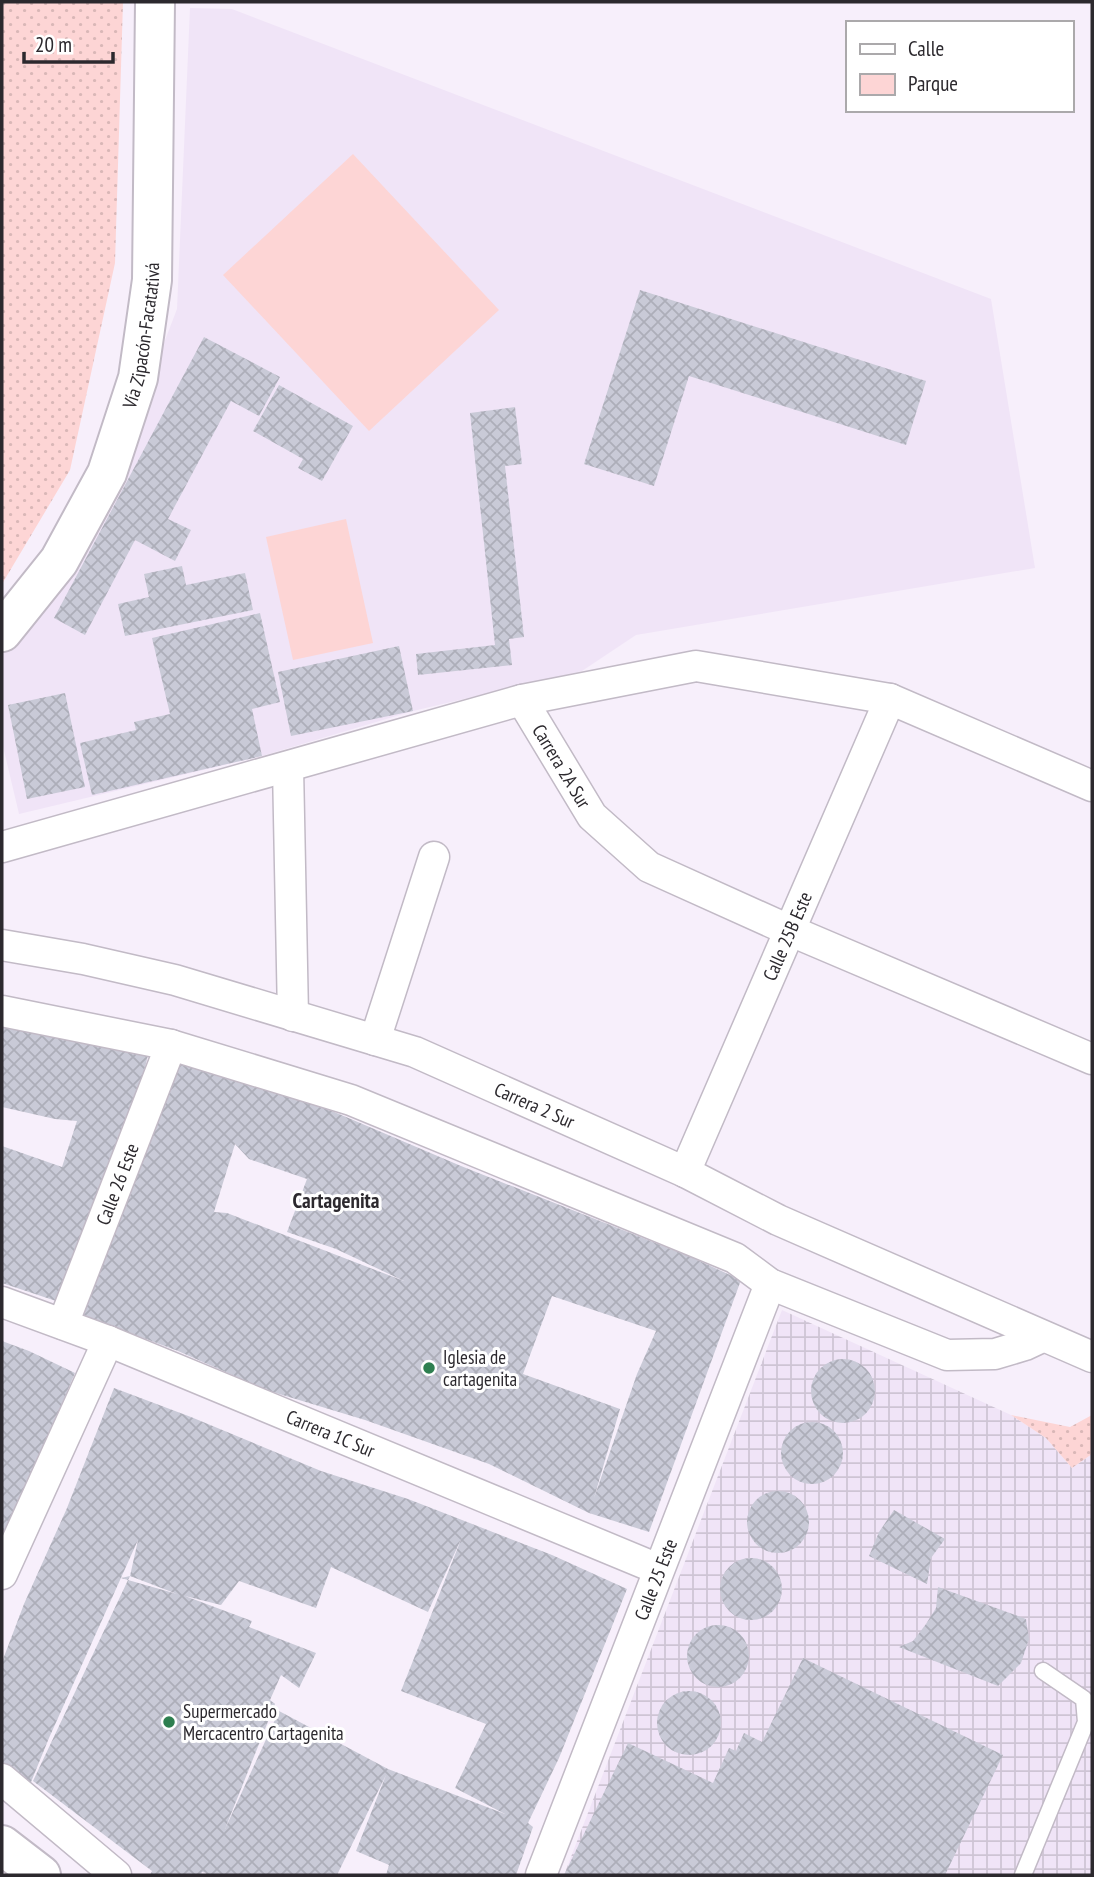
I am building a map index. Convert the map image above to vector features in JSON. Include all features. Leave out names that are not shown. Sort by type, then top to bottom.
[{"type":"main road","name":"Vía Zipacón-Facatativá","points":[[2,632],[59,561],[107,473],[138,379],[152,279],[156,2]]},
{"type":"main road","points":[[2,1844],[41,1875]]},
{"type":"street","points":[[2,847],[522,700],[696,666],[890,699],[1092,786]]},
{"type":"street","name":"Calle 25B Este","points":[[685,1171],[890,699]]},
{"type":"street","name":"Carrera 2A Sur","points":[[522,700],[592,816],[649,867],[791,931],[1092,1059]]},
{"type":"street","points":[[288,766],[293,1016]]},
{"type":"street","points":[[375,1040],[434,858]]},
{"type":"street","name":"Carrera 2 Sur","points":[[2,946],[83,959],[175,980],[415,1052],[685,1171],[778,1220],[1092,1357]]},
{"type":"street","points":[[2,1011],[171,1045],[351,1100],[735,1258],[770,1284],[947,1355],[995,1354],[1042,1337]]},
{"type":"street","name":"Calle 26 Este","points":[[63,1324],[171,1045]]},
{"type":"street","name":"Calle 25 Este","points":[[541,1875],[770,1284]]},
{"type":"street","name":"Carrera 1C Sur","points":[[2,1302],[108,1341],[658,1569]]},
{"type":"street","points":[[2,1574],[108,1341]]},
{"type":"street","points":[[2,1779],[116,1875]]},
{"type":"lane","points":[[1023,1875],[1086,1722],[1084,1699],[1043,1671]]},
{"type":"shaded area","points":[[190,8],[232,9],[991,299],[1035,568],[636,635],[582,671],[413,711],[262,756],[19,814],[2,742],[2,654],[101,507],[177,309]]},
{"type":"shaded area","points":[[782,1310],[1011,1415],[1046,1438],[1072,1468],[1092,1454],[1092,1875],[564,1875]]},
{"type":"green space","points":[[2,2],[123,2],[115,263],[70,470],[2,584]]},
{"type":"green space","points":[[353,154],[499,310],[369,431],[223,275]]},
{"type":"green space","points":[[346,519],[373,643],[293,660],[266,537]]},
{"type":"green space","points":[[1011,1415],[1070,1427],[1092,1415],[1092,1454],[1072,1468],[1046,1438]]},
{"type":"building","points":[[640,290],[926,381],[906,445],[689,376],[654,486],[584,464]]},
{"type":"building","points":[[204,337],[280,377],[259,416],[231,401],[168,519],[191,530],[175,561],[135,540],[85,635],[54,618]]},
{"type":"building","points":[[279,385],[353,426],[322,481],[298,468],[303,459],[253,431]]},
{"type":"building","points":[[515,407],[522,464],[505,466],[524,637],[509,639],[512,665],[418,675],[416,654],[495,645],[470,413]]},
{"type":"building","points":[[182,566],[186,585],[245,573],[253,610],[125,636],[118,604],[149,597],[144,574]]},
{"type":"building","points":[[260,613],[280,702],[252,709],[262,756],[92,795],[80,743],[136,730],[134,722],[170,714],[152,638]]},
{"type":"building","points":[[399,646],[413,711],[291,736],[278,672]]},
{"type":"building","points":[[65,693],[85,787],[27,799],[8,705]]},
{"type":"building","points":[[2,1025],[148,1055],[138,1097],[62,1303],[2,1283],[2,1146],[62,1167],[77,1121],[2,1107]]},
{"type":"building","points":[[172,1056],[332,1111],[461,1166],[691,1257],[741,1280],[649,1532],[589,1513],[489,1464],[365,1420],[266,1390],[178,1351],[74,1312]],"holes":[[[235,1144],[249,1159],[307,1179],[287,1232],[336,1249],[404,1281],[227,1213],[214,1212]],[[552,1296],[656,1331],[637,1374],[594,1498],[620,1409],[523,1374]]]},
{"type":"building","points":[[2,1341],[75,1373],[2,1546]]},
{"type":"building","points":[[843,1359],[861,1365],[869,1373],[875,1391],[869,1409],[861,1417],[843,1423],[825,1417],[817,1409],[811,1391],[817,1373],[825,1365]]},
{"type":"building","points":[[114,1388],[321,1471],[408,1499],[552,1555],[627,1589],[559,1758],[528,1823],[533,1827],[516,1875],[386,1875],[389,1865],[356,1851],[386,1775],[337,1875],[205,1875],[206,1873],[202,1872],[201,1875],[150,1875],[152,1871],[33,1781],[128,1580],[177,1594],[130,1576],[138,1540],[29,1787],[2,1764],[2,1662],[24,1604],[67,1508]],"holes":[[[462,1537],[401,1691],[486,1724],[455,1788],[505,1814],[388,1769],[279,1711],[225,1829],[275,1704],[270,1700],[281,1675],[299,1688],[316,1653],[249,1627],[252,1621],[185,1596],[221,1605],[239,1581],[316,1608],[331,1567],[428,1612]]]},
{"type":"building","points":[[806,1422],[818,1422],[834,1431],[841,1441],[841,1465],[834,1475],[818,1484],[806,1484],[795,1479],[786,1470],[781,1459],[781,1447],[786,1436],[795,1427]]},
{"type":"building","points":[[772,1491],[784,1491],[800,1500],[807,1510],[807,1534],[800,1544],[784,1553],[772,1553],[761,1548],[752,1539],[747,1528],[747,1516],[752,1505],[761,1496]]},
{"type":"building","points":[[894,1510],[945,1539],[931,1558],[927,1584],[869,1556],[879,1532]]},
{"type":"building","points":[[745,1558],[757,1558],[773,1567],[780,1577],[780,1601],[773,1611],[757,1620],[745,1620],[734,1615],[725,1606],[720,1595],[720,1583],[725,1572],[734,1563]]},
{"type":"building","points":[[938,1587],[1026,1619],[1029,1639],[1021,1663],[998,1686],[899,1647],[913,1641],[926,1624],[936,1608]]},
{"type":"building","points":[[712,1625],[724,1625],[740,1634],[747,1644],[747,1668],[740,1678],[724,1687],[712,1687],[701,1682],[692,1673],[687,1662],[687,1650],[692,1639],[701,1630]]},
{"type":"building","points":[[803,1658],[1003,1755],[945,1875],[564,1875],[628,1743],[713,1783],[729,1748],[736,1751],[744,1733],[762,1742]]},
{"type":"building","points":[[689,1691],[707,1697],[715,1705],[721,1723],[715,1741],[707,1749],[689,1755],[671,1749],[663,1741],[657,1723],[663,1705],[671,1697]]},
{"type":"place","name":"Iglesia de cartagenita","points":[[429,1368]]},
{"type":"place","name":"Supermercado Mercacentro Cartagenita","points":[[169,1722]]},
{"type":"district","name":"Cartagenita","points":[[336,1200]]}]
